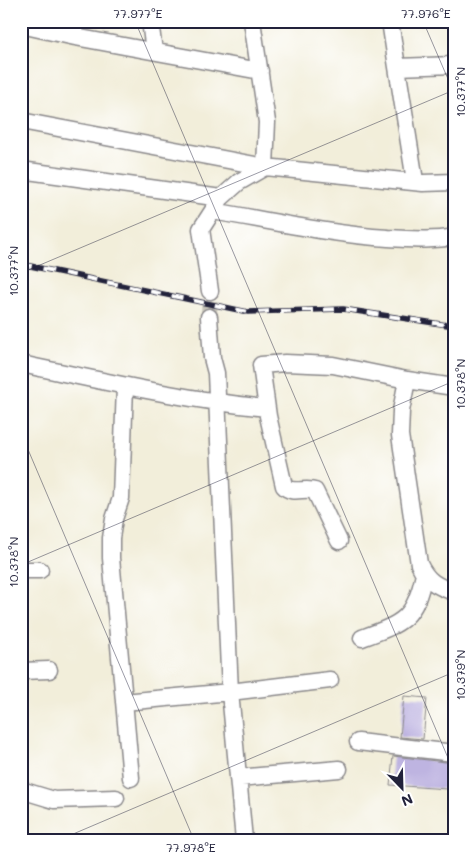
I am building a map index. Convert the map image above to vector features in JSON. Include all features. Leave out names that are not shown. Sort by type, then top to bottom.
[{"type":"street","points":[[150,21],[154,51]]},
{"type":"street","points":[[252,21],[266,122],[265,167]]},
{"type":"street","points":[[390,21],[415,181]]},
{"type":"street","points":[[21,25],[74,29],[154,51],[260,70]]},
{"type":"street","points":[[397,67],[454,66]]},
{"type":"street","points":[[21,121],[265,167],[423,183],[454,182]]},
{"type":"street","points":[[210,291],[201,229],[217,204],[239,182],[265,167]]},
{"type":"street","points":[[21,170],[217,204],[348,235],[431,240],[454,237]]},
{"type":"street","points":[[208,317],[212,358],[216,373],[230,692],[244,840]]},
{"type":"street","points":[[339,541],[315,491],[308,489],[292,491],[287,490],[284,486],[267,408],[261,365],[285,363],[333,365],[407,380],[454,387]]},
{"type":"street","points":[[21,364],[217,403],[267,408]]},
{"type":"street","points":[[407,380],[401,410],[400,435],[419,564],[424,574],[438,587],[454,592]]},
{"type":"street","points":[[125,386],[121,498],[114,519],[110,551],[131,778]]},
{"type":"street","points":[[21,570],[40,570]]},
{"type":"street","points":[[362,638],[390,628],[403,620],[411,611],[420,595],[424,574]]},
{"type":"street","points":[[21,671],[49,670]]},
{"type":"street","points":[[124,702],[330,680]]},
{"type":"street","points":[[358,742],[454,753]]},
{"type":"street","points":[[238,778],[340,769]]},
{"type":"street","points":[[21,790],[54,800],[116,798]]},
{"type":"building","points":[[404,696],[427,698],[423,739],[400,737]]},
{"type":"building","points":[[393,756],[454,763],[454,787],[448,786],[447,789],[390,785]]},
{"type":"tunnel","points":[[209,317],[210,291]]},
{"type":"railway","points":[[21,264],[248,312],[343,309],[454,326]]}]
